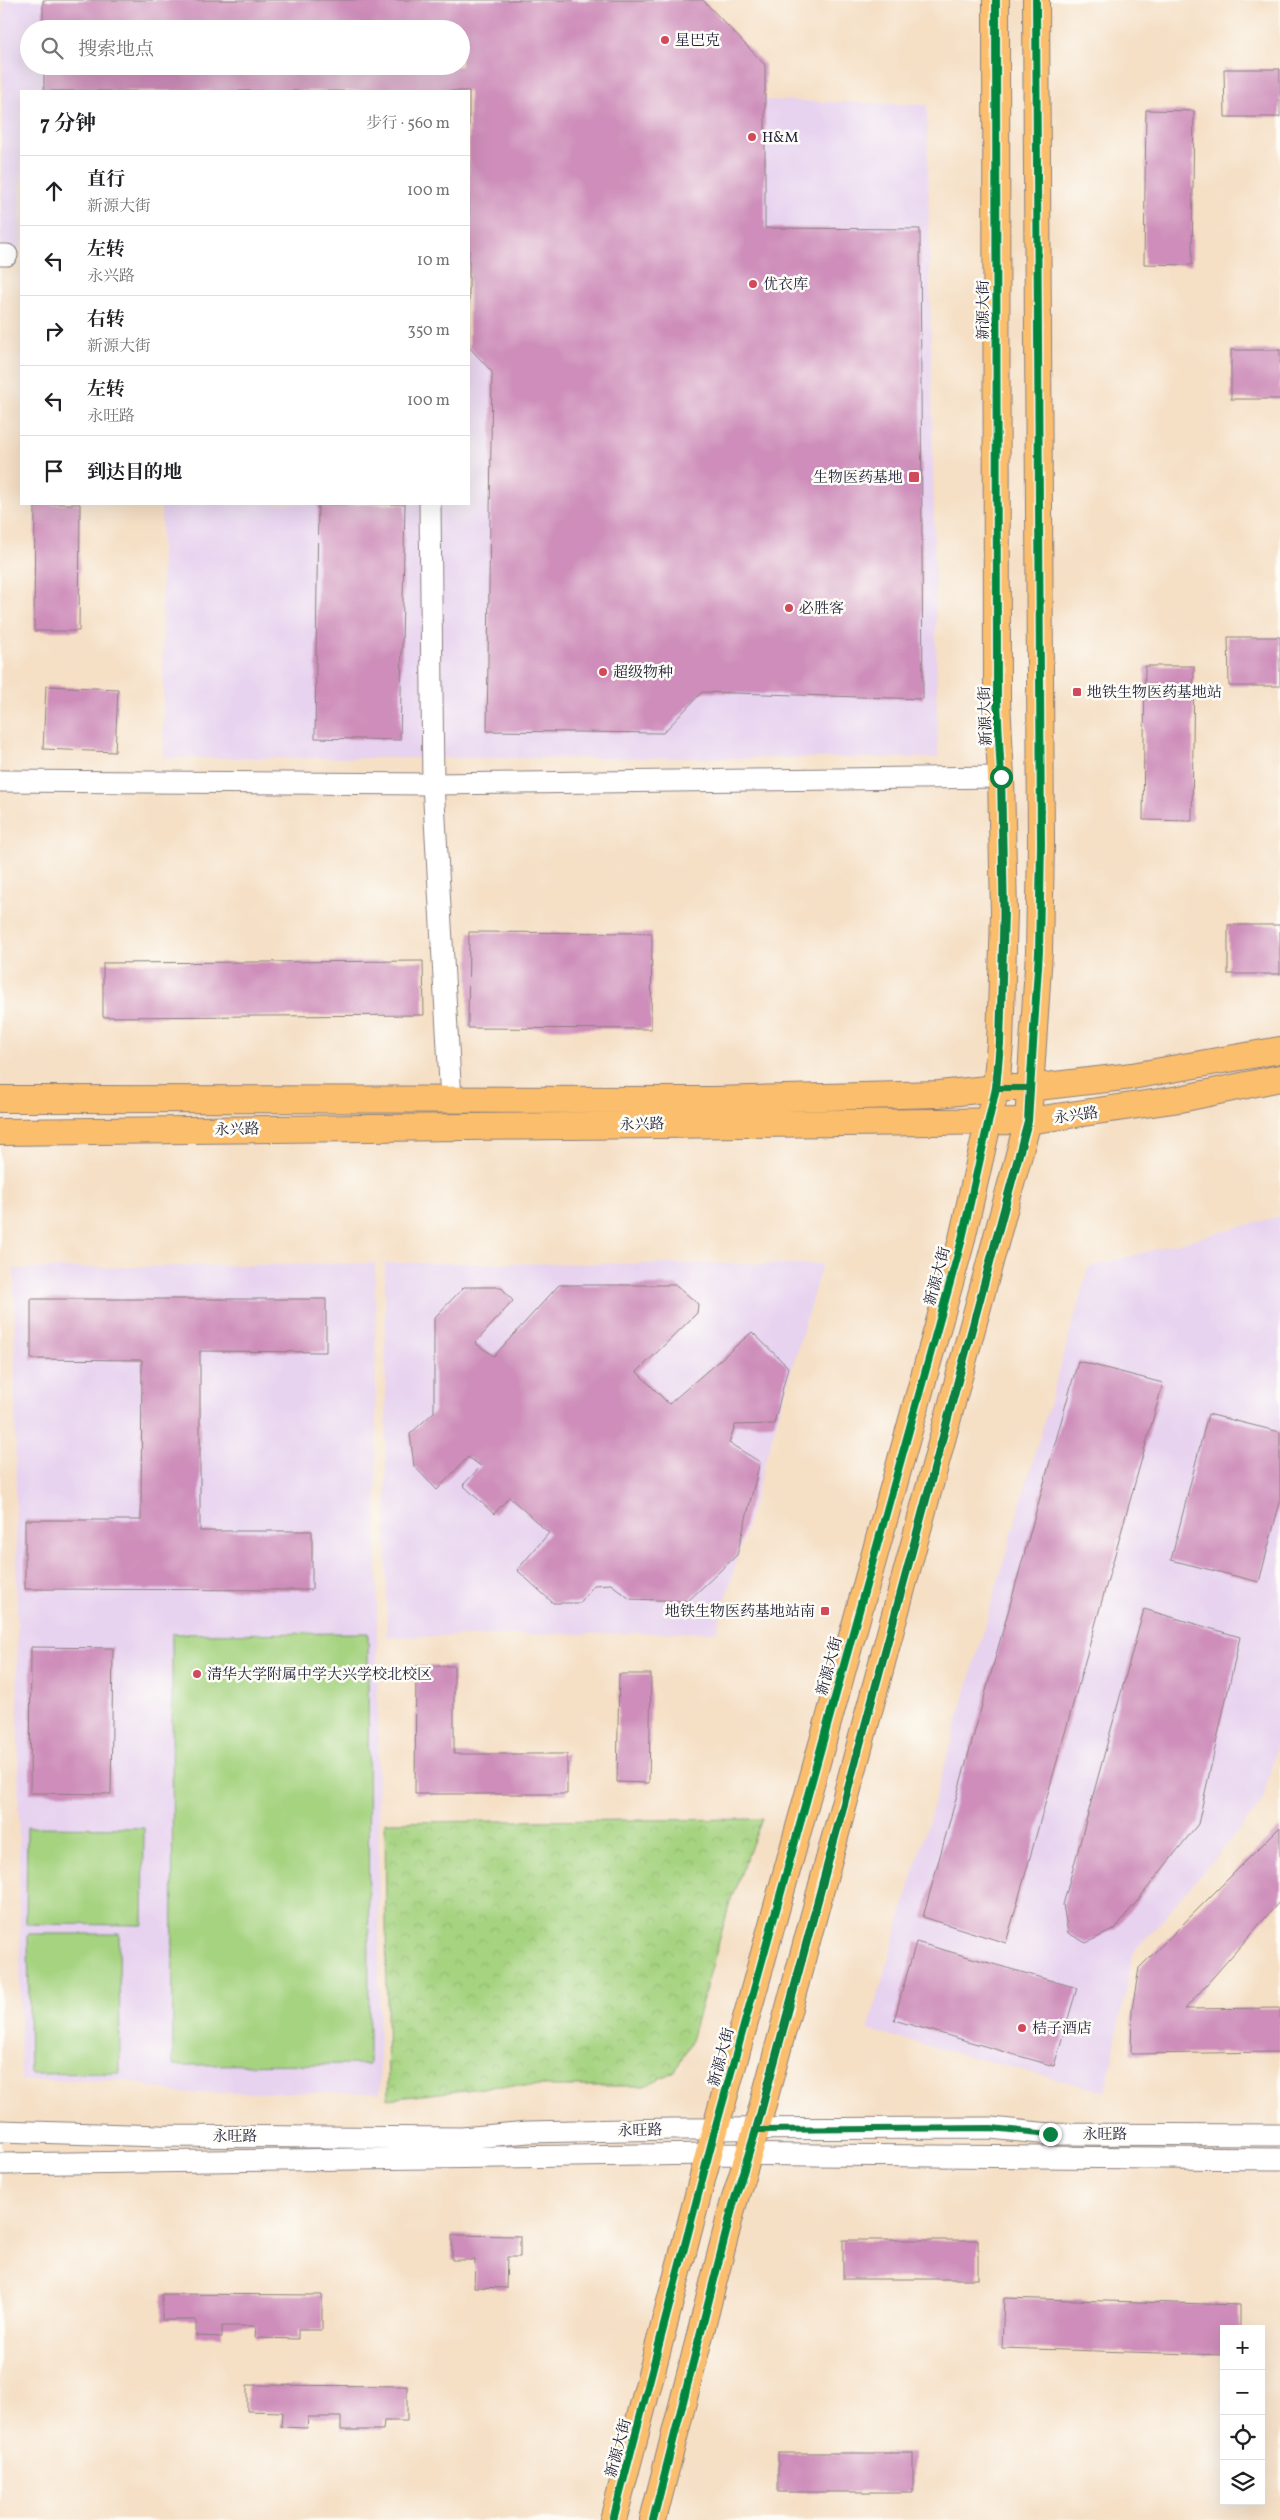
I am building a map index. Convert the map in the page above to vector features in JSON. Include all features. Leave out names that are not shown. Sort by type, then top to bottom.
[{"type":"main road","name":"新源大街","points":[[613,2520],[712,2142],[961,1243],[996,1088],[1000,1044],[1004,913],[997,700],[996,0]]},
{"type":"main road","points":[[653,2520],[733,2205],[752,2142],[1028,1121],[1039,952],[1041,844],[1036,0]]},
{"type":"main road","name":"永兴路","points":[[0,1099],[712,1100],[939,1094],[996,1088],[1029,1088],[1132,1076],[1280,1050]]},
{"type":"main road","name":"永兴路","points":[[0,1132],[1028,1121],[1180,1099],[1280,1078]]},
{"type":"street","points":[[430,505],[433,784],[451,1100]]},
{"type":"street","points":[[0,781],[433,784],[1001,777]]},
{"type":"street","name":"永旺路","points":[[752,2142],[991,2128],[1050,2134],[1280,2135]]},
{"type":"street","name":"永旺路","points":[[0,2131],[160,2136],[462,2138],[528,2132],[712,2142]]},
{"type":"street","name":"永旺路","points":[[0,2164],[712,2142],[1280,2159]]},
{"type":"shaded area","points":[[3,0],[694,0],[766,100],[927,105],[938,758],[164,758],[161,505],[470,505],[470,90],[20,90],[20,248],[1,248]]},
{"type":"shaded area","points":[[1280,1216],[1280,1731],[1263,1802],[1132,1955],[1106,2092],[868,2030],[1089,1267]]},
{"type":"shaded area","name":"清华大学附属中学大兴学校北校区","points":[[375,1263],[380,2093],[176,2093],[126,2080],[21,2081],[14,1269]]},
{"type":"shaded area","points":[[385,1263],[822,1264],[716,1632],[387,1637]]},
{"type":"green space","points":[[368,1633],[369,2064],[173,2065],[172,1634]]},
{"type":"green space","points":[[762,1819],[731,1899],[690,2044],[675,2071],[644,2086],[500,2086],[388,2099],[385,1822]]},
{"type":"green space","points":[[27,1827],[144,1828],[143,1925],[26,1924]]},
{"type":"green space","points":[[28,1934],[119,1934],[120,2073],[30,2074]]},
{"type":"building","points":[[43,0],[703,0],[765,65],[765,228],[920,229],[923,699],[702,692],[663,733],[487,731],[492,372],[470,348],[470,90],[44,90],[44,75],[470,75],[470,20],[43,20]]},
{"type":"building","points":[[1224,69],[1280,69],[1280,117],[1225,117]]},
{"type":"building","points":[[1146,110],[1194,111],[1192,265],[1144,264]]},
{"type":"building","points":[[1231,350],[1280,350],[1280,399],[1231,399]]},
{"type":"building","points":[[35,505],[80,505],[79,631],[34,631]]},
{"type":"building","points":[[318,505],[405,505],[400,740],[315,738]]},
{"type":"building","points":[[1228,637],[1280,637],[1280,686],[1229,686]]},
{"type":"building","points":[[1145,666],[1194,666],[1192,821],[1143,820]]},
{"type":"building","points":[[46,686],[118,689],[115,752],[43,749]]},
{"type":"building","points":[[1228,925],[1280,925],[1280,974],[1228,974]]},
{"type":"building","points":[[469,932],[652,933],[651,1029],[468,1028]]},
{"type":"building","points":[[423,961],[424,1015],[103,1017],[103,963]]},
{"type":"building","points":[[559,1285],[676,1285],[698,1304],[697,1313],[637,1372],[669,1404],[752,1332],[788,1367],[774,1424],[735,1425],[729,1443],[760,1462],[737,1555],[688,1601],[630,1599],[611,1584],[594,1585],[580,1603],[553,1603],[517,1570],[549,1533],[509,1497],[494,1514],[463,1485],[481,1466],[468,1457],[437,1490],[414,1466],[410,1434],[434,1412],[434,1318],[464,1287],[501,1287],[513,1301],[475,1343],[494,1356]]},
{"type":"building","points":[[31,1299],[326,1299],[326,1352],[200,1351],[200,1531],[312,1531],[312,1590],[25,1589],[25,1520],[141,1520],[142,1360],[31,1359]]},
{"type":"building","points":[[1078,1361],[1163,1383],[1006,1943],[923,1917]]},
{"type":"building","points":[[1208,1414],[1280,1432],[1280,1502],[1259,1582],[1171,1560]]},
{"type":"building","points":[[1144,1609],[1240,1637],[1198,1824],[1115,1929],[1086,1943],[1068,1933],[1063,1905]]},
{"type":"building","points":[[31,1647],[113,1648],[111,1794],[30,1793]]},
{"type":"building","points":[[416,1666],[454,1666],[454,1754],[567,1754],[567,1794],[415,1794]]},
{"type":"building","points":[[619,1674],[651,1674],[649,1783],[617,1782]]},
{"type":"building","points":[[1280,1827],[1280,1901],[1185,2009],[1280,2008],[1280,2052],[1131,2054],[1132,2009],[1139,1968]]},
{"type":"building","points":[[916,1942],[1077,1988],[1054,2066],[894,2020]]},
{"type":"building","points":[[452,2235],[520,2236],[520,2257],[507,2257],[506,2288],[474,2287],[475,2260],[452,2260]]},
{"type":"building","points":[[843,2240],[978,2240],[978,2279],[843,2279]]},
{"type":"building","points":[[162,2294],[322,2295],[322,2330],[298,2330],[298,2339],[255,2338],[256,2326],[222,2326],[222,2337],[196,2336],[196,2320],[162,2320]]},
{"type":"building","points":[[1004,2298],[1240,2305],[1240,2325],[1220,2325],[1220,2355],[1002,2348]]},
{"type":"building","points":[[247,2385],[407,2386],[407,2421],[384,2421],[383,2430],[341,2430],[341,2417],[308,2417],[307,2428],[281,2427],[282,2412],[247,2411]]},
{"type":"building","points":[[778,2453],[913,2453],[913,2492],[778,2492]]},
{"type":"cycle path","points":[[613,2520],[715,2130],[961,1243],[996,1088],[1000,1044],[1004,913],[997,700],[996,0]]},
{"type":"cycle path","points":[[653,2520],[733,2205],[756,2130],[1028,1121],[1039,952],[1041,844],[1036,0]]},
{"type":"place","name":"星巴克","points":[[665,40]]},
{"type":"place","name":"H&M","points":[[752,137]]},
{"type":"place","name":"优衣库","points":[[753,284]]},
{"type":"place","name":"生物医药基地","points":[[914,477]]},
{"type":"place","name":"必胜客","points":[[789,608]]},
{"type":"place","name":"超级物种","points":[[603,672]]},
{"type":"place","name":"地铁生物医药基地站","points":[[1077,692]]},
{"type":"place","name":"地铁生物医药基地站南","points":[[825,1611]]},
{"type":"place","name":"清华大学附属中学大兴学校北校区","points":[[197,1674]]},
{"type":"place","name":"桔子酒店","points":[[1022,2028]]},
{"type":"route","points":[[1001,777],[1004,913],[1000,1044],[996,1088],[1029,1088],[1028,1121],[756,2130],[991,2128],[1050,2134]]}]
